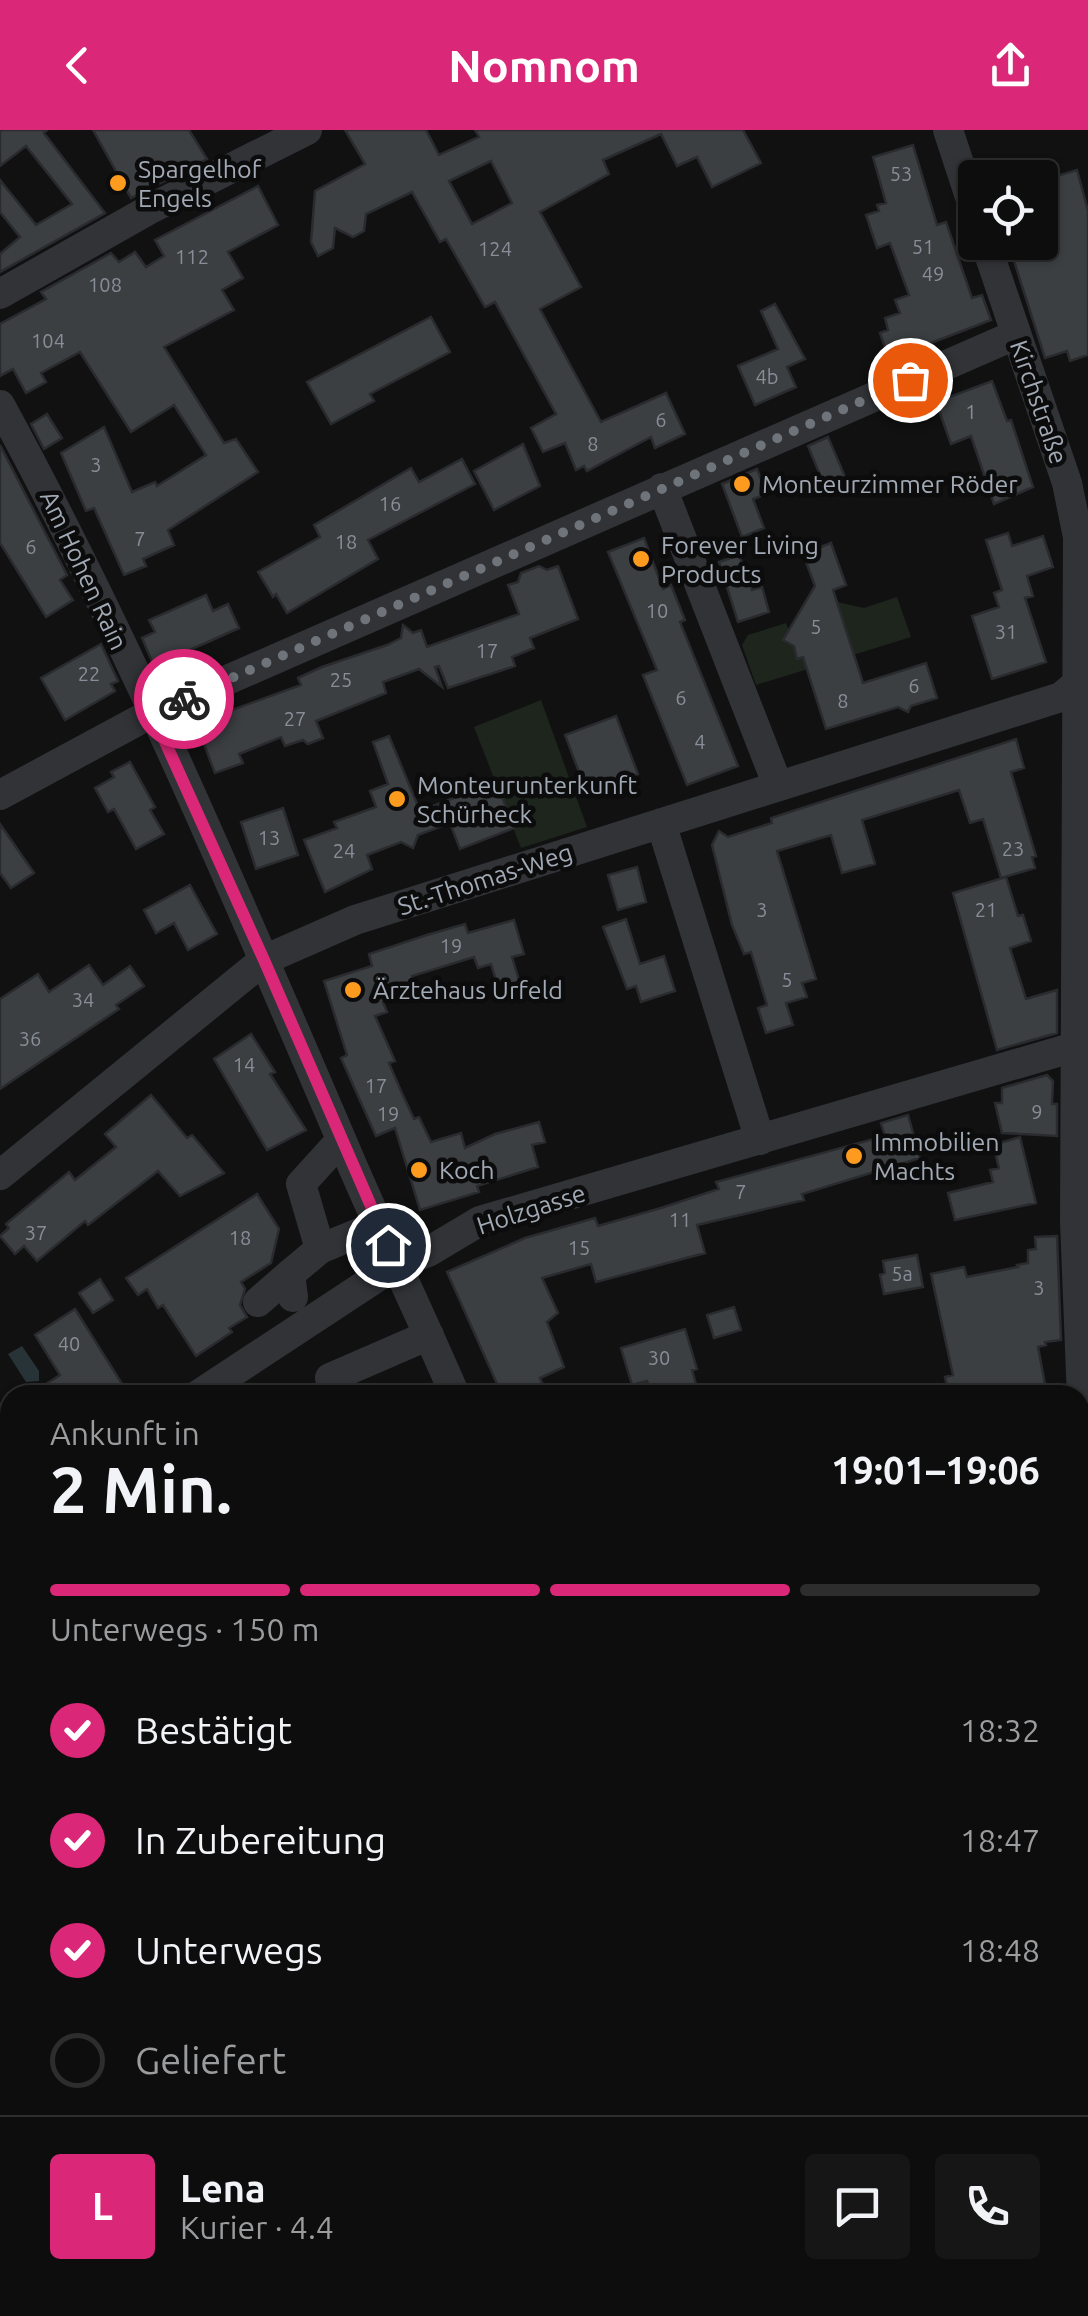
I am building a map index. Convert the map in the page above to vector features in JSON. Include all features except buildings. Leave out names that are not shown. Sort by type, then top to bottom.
[{"type":"street","points":[[0,294],[152,208],[307,130]]},
{"type":"street","points":[[948,130],[958,160]]},
{"type":"street","name":"Kirchstraße","points":[[991,260],[1015,334],[1078,480],[1083,682],[1082,1044],[1075,1222],[1081,1385]]},
{"type":"street","points":[[0,795],[152,713],[1015,334]]},
{"type":"street","name":"Am Hohen Rain","points":[[0,405],[44,485],[152,713],[451,1385]]},
{"type":"street","points":[[662,488],[778,786]]},
{"type":"street","name":"St.-Thomas-Weg","points":[[0,1176],[264,960],[355,920],[1061,697],[1083,682]]},
{"type":"street","points":[[661,824],[760,1140]]},
{"type":"street","name":"Holzgasse","points":[[213,1385],[397,1264],[428,1252],[480,1222],[1082,1044]]},
{"type":"street","points":[[320,1249],[301,1184],[341,1140]]},
{"type":"street","points":[[270,1346],[255,1310],[292,1286],[320,1249],[378,1226]]},
{"type":"street","points":[[330,1378],[430,1335]]},
{"type":"shaded area","points":[[897,597],[911,637],[756,685],[742,645],[748,635],[786,623],[789,631],[785,637],[799,659],[850,641],[837,602],[864,608]]},
{"type":"shaded area","points":[[541,700],[587,827],[521,848],[474,727]]},
{"type":"shaded area","points":[[22,1346],[39,1371],[39,1381],[26,1382],[8,1354]]},
{"type":"way so far","points":[[184,699],[910,380]]},
{"type":"place","name":"Spargelhof Engels","points":[[118,183]]},
{"type":"place","name":"Monteurzimmer Röder","points":[[742,484]]},
{"type":"place","name":"Forever Living Products","points":[[641,559]]},
{"type":"place","name":"Monteurunterkunft Schürheck","points":[[397,799]]},
{"type":"place","name":"Ärztehaus Urfeld","points":[[353,990]]},
{"type":"place","name":"Immobilien Machts","points":[[854,1156]]},
{"type":"place","name":"Koch","points":[[419,1170]]},
{"type":"route","points":[[184,699],[152,713],[388,1245]]}]
